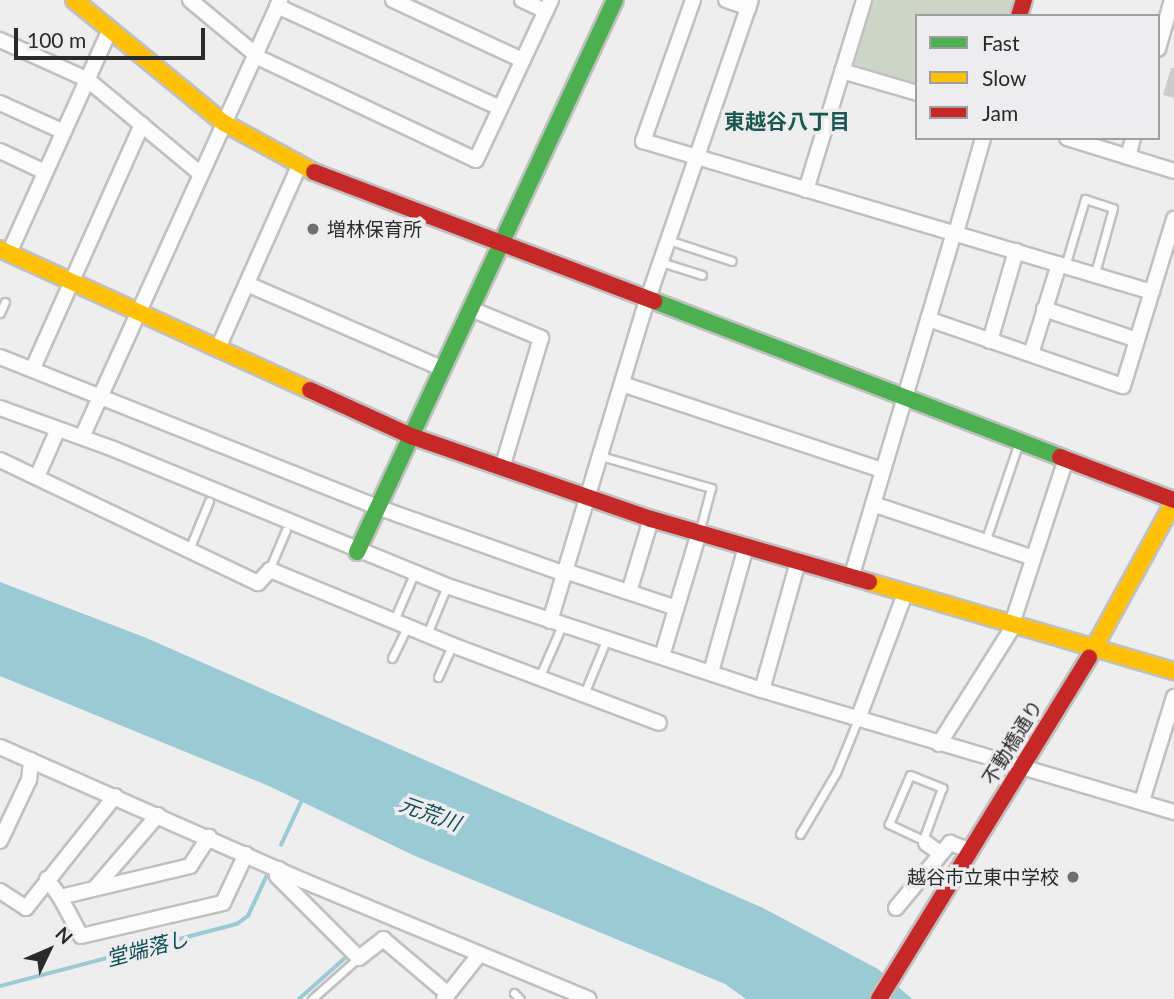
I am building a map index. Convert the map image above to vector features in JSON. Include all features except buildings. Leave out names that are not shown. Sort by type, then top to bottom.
[{"type":"street","points":[[74,0],[224,123],[299,166],[1174,501]]},
{"type":"street","points":[[190,0],[255,55],[476,160],[549,6],[522,0]]},
{"type":"street","points":[[393,0],[522,60]]},
{"type":"street","points":[[357,552],[615,0]]},
{"type":"street","points":[[693,0],[643,141],[1152,292]]},
{"type":"street","points":[[557,622],[565,572],[622,384],[668,240],[750,4],[726,0]]},
{"type":"street","points":[[806,190],[864,0]]},
{"type":"street","points":[[1160,42],[1172,0]]},
{"type":"street","points":[[82,438],[278,3],[500,108]]},
{"type":"street","points":[[110,30],[46,172],[5,251],[411,436],[651,519],[1012,627],[1174,671]]},
{"type":"street","points":[[0,40],[88,80],[201,174]]},
{"type":"street","points":[[842,71],[915,92]]},
{"type":"street","points":[[0,103],[64,132]]},
{"type":"street","points":[[33,368],[142,124]]},
{"type":"street","points":[[851,578],[983,140]]},
{"type":"street","points":[[1073,140],[1174,171]]},
{"type":"street","points":[[1128,157],[1132,140]]},
{"type":"street","points":[[0,151],[46,172]]},
{"type":"street","points":[[218,348],[299,166]]},
{"type":"street","points":[[928,319],[1123,386],[1174,219]]},
{"type":"street","points":[[990,341],[1016,251]]},
{"type":"street","points":[[1031,354],[1044,309],[1062,265]]},
{"type":"street","points":[[247,285],[443,369]]},
{"type":"street","points":[[471,309],[541,338],[502,468]]},
{"type":"street","points":[[1044,309],[1137,340]]},
{"type":"street","points":[[0,357],[377,507],[676,608]]},
{"type":"street","points":[[622,384],[882,470]]},
{"type":"street","points":[[0,408],[82,438],[357,552],[447,586],[762,690],[1174,812]]},
{"type":"street","points":[[37,477],[58,429]]},
{"type":"street","points":[[939,744],[1012,627],[1066,459]]},
{"type":"street","points":[[0,460],[187,552],[258,583],[270,571],[539,679],[659,723]]},
{"type":"street","name":"不動橋通り","points":[[878,999],[1094,649],[1174,501]]},
{"type":"street","points":[[873,504],[1033,558]]},
{"type":"street","points":[[629,592],[651,519]]},
{"type":"street","points":[[662,656],[699,533]]},
{"type":"street","points":[[711,672],[746,547]]},
{"type":"street","points":[[762,690],[797,562]]},
{"type":"street","points":[[858,719],[905,594]]},
{"type":"street","points":[[1143,801],[1168,741],[1174,697]]},
{"type":"street","points":[[0,747],[479,955],[589,999]]},
{"type":"street","points":[[0,841],[29,780],[31,760]]},
{"type":"street","points":[[29,780],[46,766]]},
{"type":"street","points":[[0,891],[26,908],[115,796]]},
{"type":"street","points":[[96,887],[158,815]]},
{"type":"street","points":[[60,897],[190,866],[209,838]]},
{"type":"street","points":[[925,841],[940,853]]},
{"type":"street","points":[[896,908],[950,843],[969,850]]},
{"type":"street","points":[[47,879],[81,936],[223,903],[246,853]]},
{"type":"street","points":[[279,869],[277,876],[359,958],[383,939],[446,996],[479,955]]},
{"type":"lane","points":[[1062,265],[1084,199],[1112,208],[1095,273]]},
{"type":"lane","points":[[668,240],[732,261]]},
{"type":"lane","points":[[661,262],[702,275]]},
{"type":"lane","points":[[0,313],[5,302]]},
{"type":"lane","points":[[985,542],[1019,441]]},
{"type":"lane","points":[[601,456],[711,488],[699,533]]},
{"type":"lane","points":[[187,552],[209,500]]},
{"type":"lane","points":[[270,571],[286,530]]},
{"type":"lane","points":[[392,659],[414,574]]},
{"type":"lane","points":[[427,634],[447,586]]},
{"type":"lane","points":[[539,679],[557,622]]},
{"type":"lane","points":[[584,695],[607,638]]},
{"type":"lane","points":[[438,677],[452,645]]},
{"type":"lane","points":[[800,834],[836,773],[858,719]]},
{"type":"lane","points":[[910,775],[942,788],[925,841],[889,824],[910,775]]},
{"type":"lane","points":[[312,999],[359,958]]},
{"type":"green space","points":[[873,0],[1016,0],[1012,14],[915,14],[915,84],[854,67]]},
{"type":"water","name":"元荒川","points":[[0,582],[144,637],[763,908],[878,969],[912,999],[746,999],[725,984],[415,856],[269,786],[0,676]]},
{"type":"waterway","name":"堂端落し","points":[[281,845],[302,800]]},
{"type":"waterway","name":"堂端落し","points":[[0,986],[237,924],[248,916],[267,875]]},
{"type":"waterway","points":[[299,999],[344,959]]},
{"type":"traffic: fast","points":[[357,552],[615,0]]},
{"type":"traffic: fast","points":[[654,301],[1060,457]]},
{"type":"traffic: slow","points":[[74,0],[224,123],[314,172]]},
{"type":"traffic: slow","points":[[0,249],[310,390]]},
{"type":"traffic: slow","points":[[1089,657],[1174,502]]},
{"type":"traffic: slow","points":[[869,582],[1174,671]]},
{"type":"traffic: jam","points":[[1020,14],[1024,0]]},
{"type":"traffic: jam","points":[[314,172],[654,301]]},
{"type":"traffic: jam","points":[[310,390],[411,436],[651,519],[869,582]]},
{"type":"traffic: jam","points":[[1060,457],[1174,500]]},
{"type":"traffic: jam","points":[[879,999],[1089,657]]},
{"type":"place","name":"増林保育所","points":[[313,229]]},
{"type":"place","name":"越谷市立東中学校","points":[[1073,877]]},
{"type":"district","name":"東越谷八丁目","points":[[787,121]]}]
